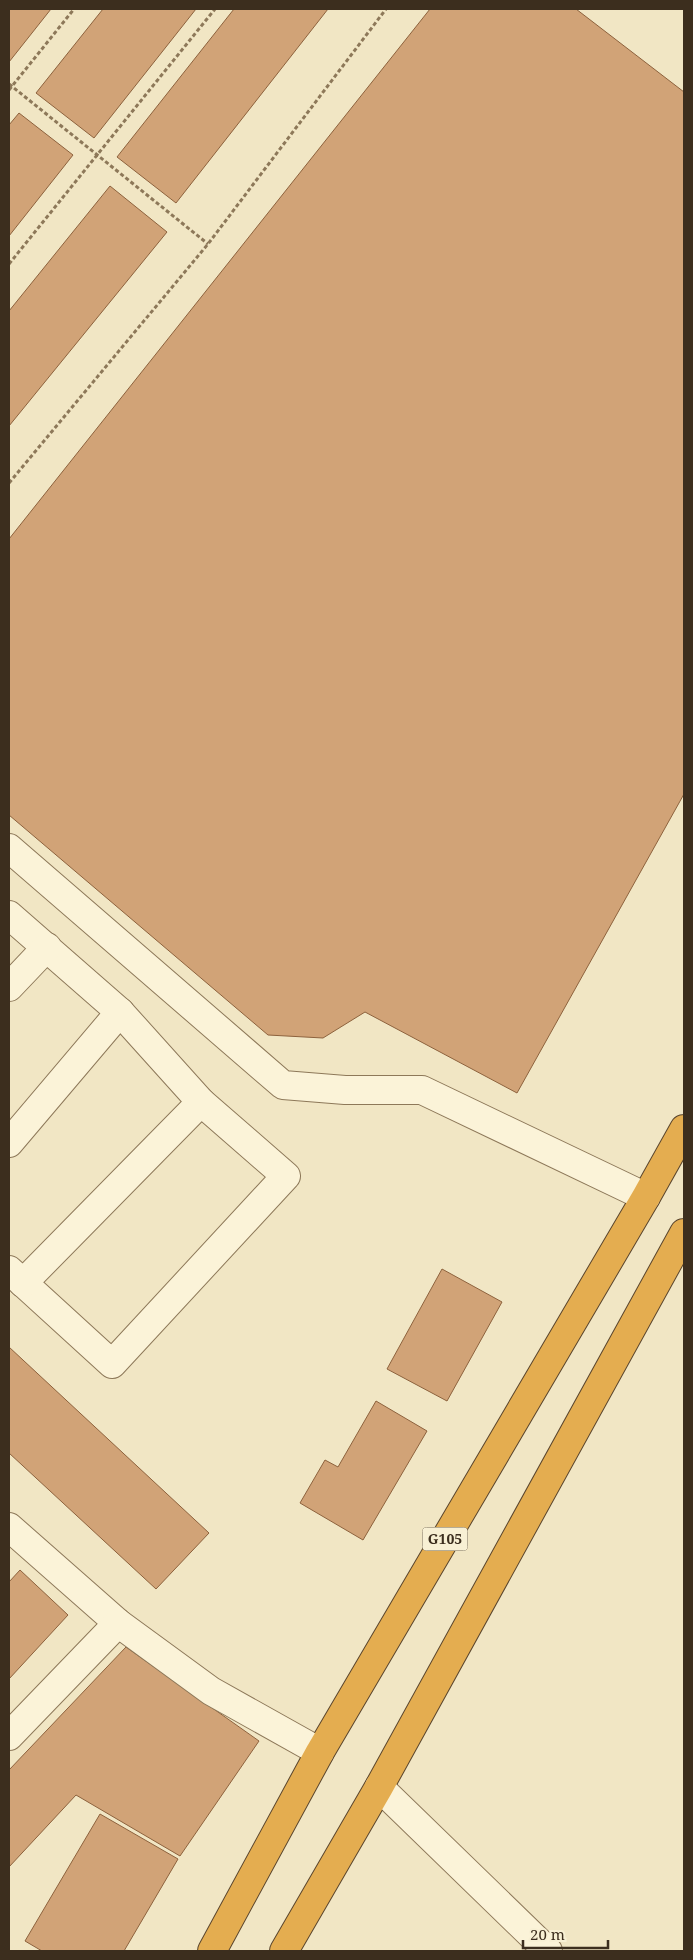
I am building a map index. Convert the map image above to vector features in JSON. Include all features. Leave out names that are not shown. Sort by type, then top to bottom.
[{"type":"highway","name":"G105","points":[[212,1951],[320,1752],[684,1129]]},
{"type":"highway","points":[[284,1951],[379,1787],[684,1233]]},
{"type":"street","points":[[9,848],[283,1085],[345,1090],[422,1090],[646,1197]]},
{"type":"street","points":[[9,915],[120,1012],[201,1102],[286,1176],[112,1364],[16,1276],[201,1102]]},
{"type":"street","points":[[9,986],[47,947]]},
{"type":"street","points":[[9,1143],[120,1012]]},
{"type":"street","points":[[9,1527],[118,1623],[211,1691],[320,1752]]},
{"type":"street","points":[[9,1736],[118,1623]]},
{"type":"street","points":[[379,1787],[548,1951]]},
{"type":"path","points":[[74,9],[10,87],[208,244]]},
{"type":"path","points":[[9,264],[215,9]]},
{"type":"path","points":[[9,483],[208,244],[386,9]]},
{"type":"building","points":[[9,9],[51,9],[9,62]]},
{"type":"building","points":[[103,9],[196,9],[94,138],[36,93]]},
{"type":"building","points":[[234,9],[328,9],[176,203],[117,157]]},
{"type":"building","points":[[430,9],[576,9],[684,92],[684,794],[517,1093],[365,1012],[323,1038],[268,1035],[9,815],[9,539]]},
{"type":"building","points":[[19,113],[73,155],[9,236],[9,125]]},
{"type":"building","points":[[110,186],[167,232],[9,426],[9,311]]},
{"type":"building","points":[[442,1269],[502,1302],[447,1401],[387,1369]]},
{"type":"building","points":[[9,1347],[209,1533],[156,1589],[9,1453]]},
{"type":"building","points":[[376,1401],[427,1431],[363,1540],[300,1503],[325,1460],[338,1467]]},
{"type":"building","points":[[20,1570],[68,1615],[9,1679],[9,1582]]},
{"type":"building","points":[[126,1647],[259,1741],[180,1856],[76,1795],[9,1867],[9,1770]]},
{"type":"building","points":[[100,1814],[178,1859],[124,1951],[42,1951],[25,1941]]}]
